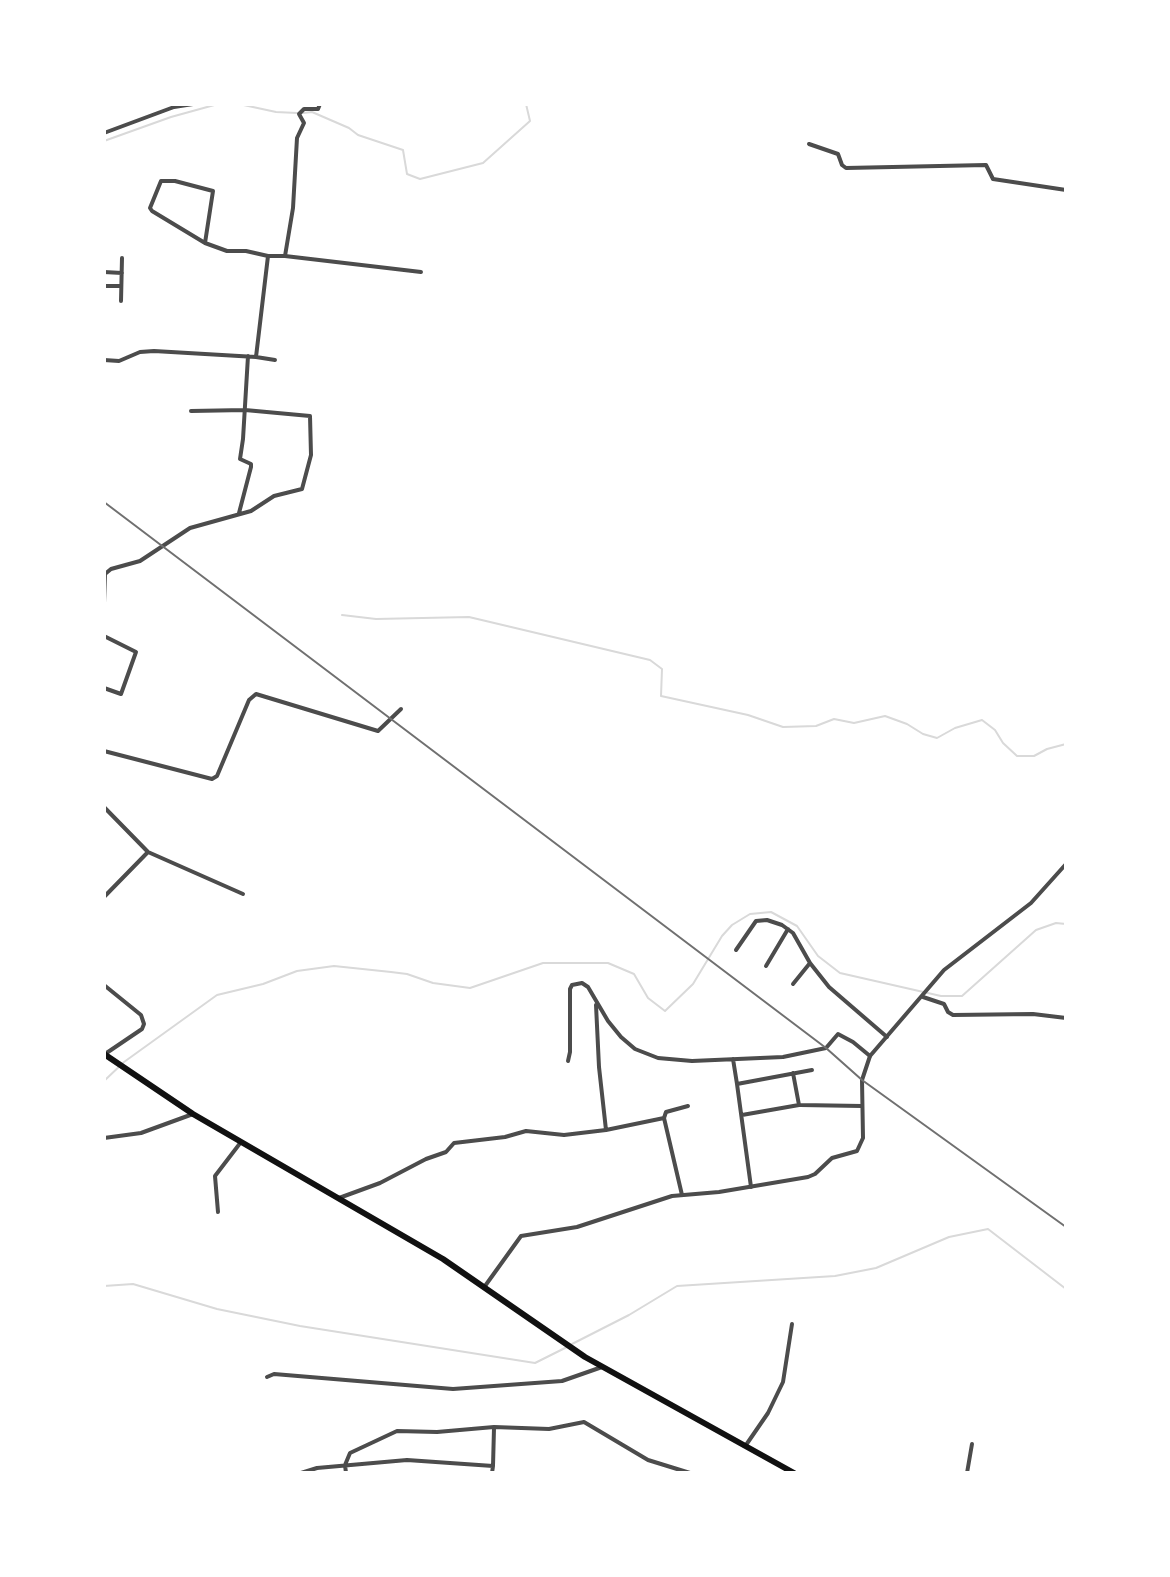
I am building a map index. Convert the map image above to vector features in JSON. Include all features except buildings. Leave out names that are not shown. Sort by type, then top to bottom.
[{"type":"highway","points":[[106,1055],[193,1114],[443,1259],[585,1357],[794,1473]]},
{"type":"street","points":[[104,133],[174,107],[193,104]]},
{"type":"street","points":[[285,256],[293,208],[297,138],[304,123],[299,114],[304,109],[318,109],[320,104]]},
{"type":"street","points":[[809,144],[838,154],[846,168],[986,165],[993,179],[1066,190]]},
{"type":"street","points":[[205,243],[213,191],[162,180],[151,210],[205,243],[227,251],[421,272]]},
{"type":"street","points":[[256,357],[268,256]]},
{"type":"street","points":[[121,301],[122,258]]},
{"type":"street","points":[[104,272],[122,273]]},
{"type":"street","points":[[104,286],[121,286]]},
{"type":"street","points":[[104,360],[119,361],[146,351],[275,360]]},
{"type":"street","points":[[239,513],[251,467],[251,464],[240,459],[248,356]]},
{"type":"street","points":[[104,603],[107,571],[140,561],[190,528],[251,511],[274,496],[300,491],[304,485],[311,455],[310,416],[245,410],[191,411]]},
{"type":"street","points":[[104,636],[136,652],[121,694],[104,688]]},
{"type":"street","points":[[104,751],[212,779],[217,776],[249,700],[256,694],[378,731],[401,709]]},
{"type":"street","points":[[104,807],[148,852],[243,894]]},
{"type":"street","points":[[104,897],[148,852]]},
{"type":"street","points":[[485,1286],[521,1236],[577,1227],[682,1195],[751,1187],[813,1175],[832,1158],[857,1151],[863,1138],[862,1080],[870,1056],[950,964],[1031,903],[1066,864]]},
{"type":"street","points":[[736,950],[756,921],[774,921],[788,929],[835,993],[887,1037]]},
{"type":"street","points":[[766,966],[788,929]]},
{"type":"street","points":[[793,984],[810,963]]},
{"type":"street","points":[[568,1061],[570,987],[585,984],[621,1037],[644,1053],[658,1058],[687,1061],[783,1057],[826,1048],[838,1034],[870,1056]]},
{"type":"street","points":[[104,985],[141,1015],[144,1024],[142,1029],[106,1055]]},
{"type":"street","points":[[923,997],[944,1004],[953,1015],[1033,1014],[1066,1018]]},
{"type":"street","points":[[596,1002],[606,1130]]},
{"type":"street","points":[[733,1059],[751,1187]]},
{"type":"street","points":[[737,1084],[812,1070]]},
{"type":"street","points":[[793,1073],[799,1105]]},
{"type":"street","points":[[742,1115],[799,1105],[862,1106]]},
{"type":"street","points":[[682,1195],[664,1118],[666,1112],[688,1106]]},
{"type":"street","points":[[104,1138],[141,1133],[193,1114]]},
{"type":"street","points":[[336,1199],[448,1151],[454,1143],[505,1137],[526,1131],[564,1135],[606,1130],[664,1118]]},
{"type":"street","points":[[218,1212],[214,1179],[241,1142]]},
{"type":"street","points":[[746,1445],[768,1413],[783,1382],[792,1324]]},
{"type":"street","points":[[267,1377],[274,1374],[453,1389],[562,1381],[602,1367]]},
{"type":"street","points":[[346,1473],[345,1465],[354,1449],[397,1431],[437,1432],[494,1427],[549,1429],[588,1422],[607,1437],[648,1460],[690,1473]]},
{"type":"street","points":[[492,1473],[494,1427]]},
{"type":"street","points":[[967,1473],[972,1444]]},
{"type":"street","points":[[301,1473],[317,1468],[407,1460],[493,1466]]},
{"type":"waterway","points":[[104,141],[218,104]]},
{"type":"waterway","points":[[239,104],[297,113]]},
{"type":"waterway","points":[[303,113],[312,112],[358,135],[403,150],[407,174],[420,179],[483,163],[530,121],[526,104]]},
{"type":"waterway","points":[[342,615],[376,619],[469,617],[650,660],[662,669],[661,696],[748,715],[783,727],[816,726],[834,719],[854,723],[885,716],[937,738],[955,728],[982,720],[1017,756],[1034,756],[1066,744]]},
{"type":"waterway","points":[[104,1081],[124,1062],[217,995],[263,984],[297,971],[334,966],[407,974],[433,983],[470,988],[543,963],[608,963],[634,974],[648,998],[665,1011],[693,984],[732,925],[750,914],[771,912],[797,926],[818,956],[840,973],[941,996],[962,996],[1036,930],[1056,923],[1066,924]]},
{"type":"waterway","points":[[572,1344],[677,1286],[835,1276],[876,1268],[949,1237],[988,1229],[1066,1289]]},
{"type":"waterway","points":[[104,1286],[133,1284],[217,1309],[300,1326],[535,1363],[567,1347]]},
{"type":"railway","points":[[104,502],[826,1048],[862,1080],[1066,1227]]}]
